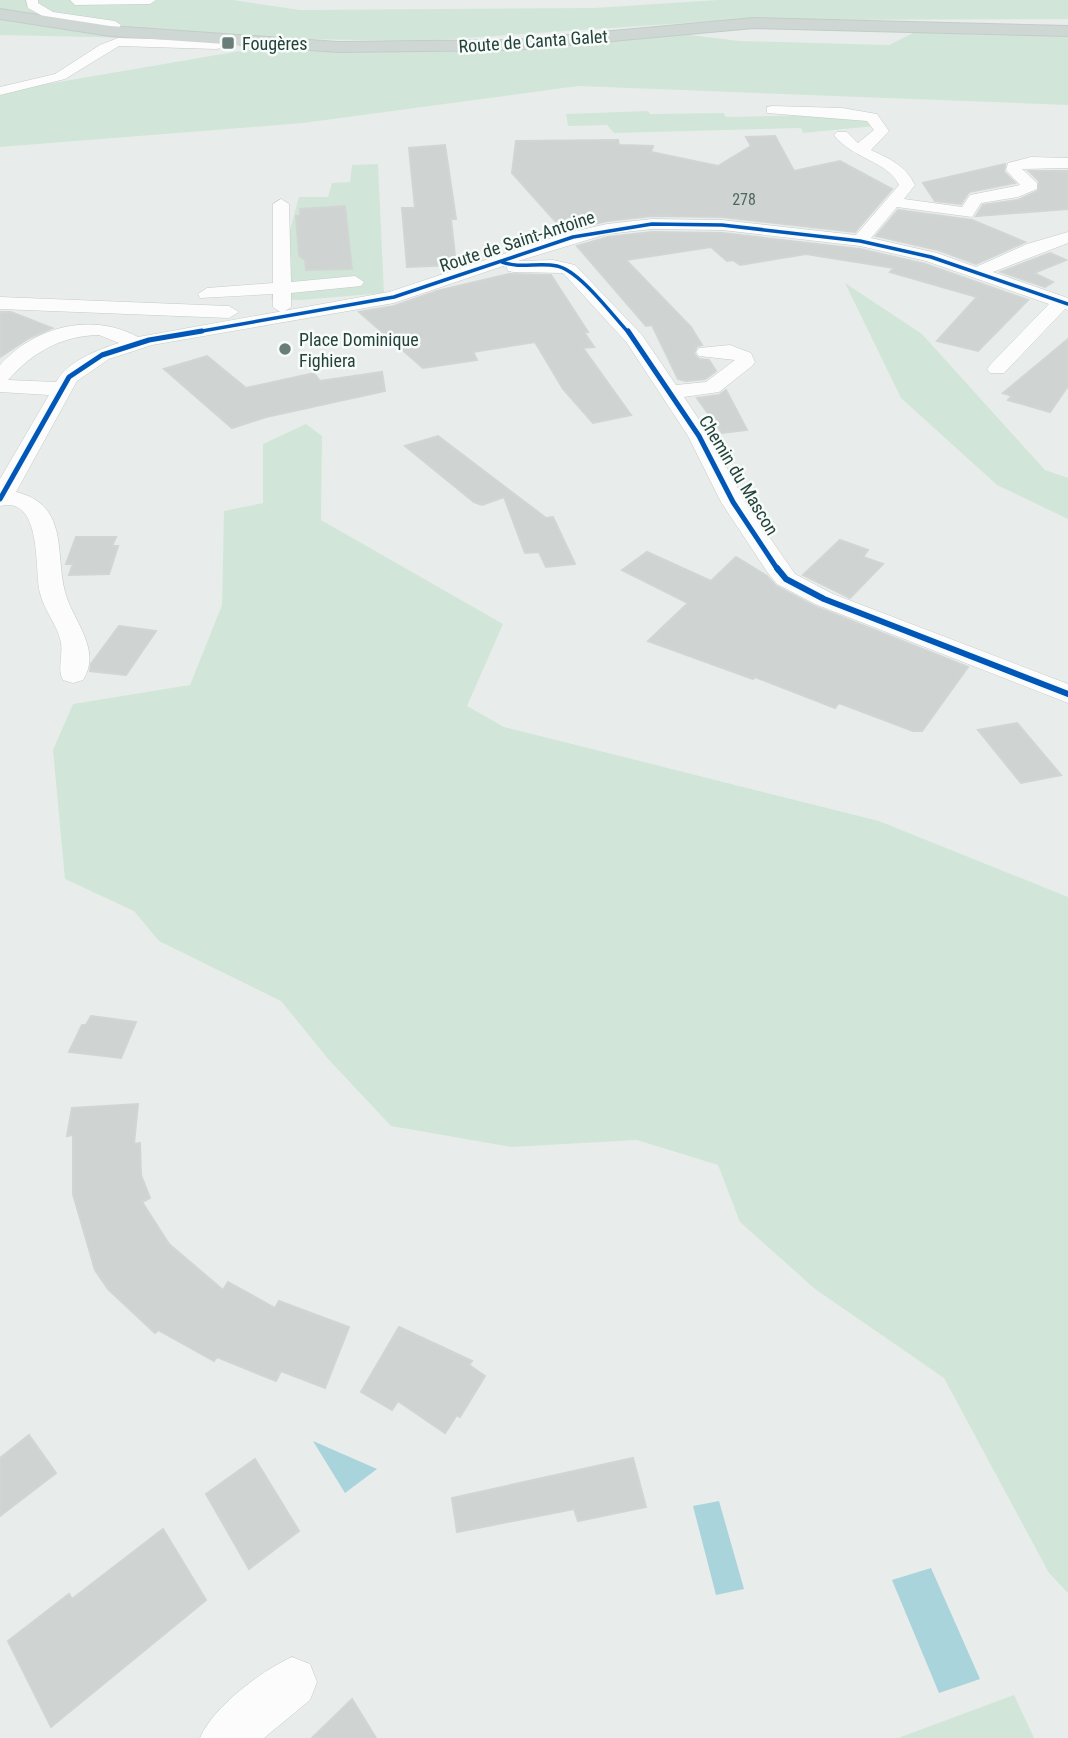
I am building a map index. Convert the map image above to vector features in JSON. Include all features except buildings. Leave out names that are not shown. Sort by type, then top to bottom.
[{"type":"main road","name":"Route de Canta Galet","points":[[0,14],[110,31],[338,47],[483,47],[779,22],[1068,31]]},
{"type":"street","points":[[32,0],[32,5],[50,15],[115,25],[110,31]]},
{"type":"street","points":[[69,0],[150,0]]},
{"type":"street","points":[[0,90],[71,72],[106,45],[114,43],[142,41],[232,45],[248,40]]},
{"type":"street","points":[[772,110],[842,112],[872,117],[882,131],[864,145],[862,153]]},
{"type":"street","points":[[842,135],[847,143],[862,153],[905,176],[907,185],[860,241]]},
{"type":"street","points":[[894,202],[951,213],[966,213],[976,199],[1018,192],[1031,186],[1014,166],[1031,162],[1068,163]]},
{"type":"street","points":[[207,303],[277,320],[282,287],[281,204]]},
{"type":"street","name":"Route de Saint-Antoine","points":[[1,498],[69,377],[89,361],[134,343],[277,320],[394,297],[592,232],[652,224],[722,225],[860,241],[905,250],[979,272],[1065,303]]},
{"type":"street","points":[[979,272],[1033,248],[1068,237]]},
{"type":"street","name":"Chemin du Mascon","points":[[502,262],[515,267],[553,265],[569,269],[635,339],[699,436],[733,502],[786,579],[824,599],[1068,694]]},
{"type":"street","points":[[170,312],[282,287],[355,282]]},
{"type":"street","points":[[0,303],[170,312],[187,317],[187,327],[181,335]]},
{"type":"street","points":[[207,303],[240,326]]},
{"type":"street","points":[[997,369],[1065,303]]},
{"type":"street","points":[[0,377],[20,354],[79,328],[124,335],[134,343]]},
{"type":"street","points":[[669,392],[712,388],[745,362],[744,357],[726,345],[706,352]]},
{"type":"street","points":[[0,386],[62,389]]},
{"type":"street","points":[[1,498],[19,498],[37,513],[50,559],[52,592],[78,650],[73,674]]},
{"type":"street","points":[[225,1738],[292,1682]]},
{"type":"green space","points":[[0,0],[233,0],[300,10],[594,8],[718,0],[1068,0],[1068,19],[729,20],[420,41],[243,38],[188,33],[135,38],[0,35]]},
{"type":"green space","points":[[923,28],[1068,36],[1068,105],[578,86],[303,123],[0,147],[0,92],[246,50],[438,49],[674,33],[739,41],[889,45]]},
{"type":"green space","points":[[648,111],[650,114],[724,113],[726,117],[865,114],[875,126],[803,133],[801,128],[614,133],[607,125],[568,126],[566,114]]},
{"type":"green space","points":[[378,164],[384,293],[301,300],[271,299],[299,197],[328,197],[332,183],[350,182],[352,165]]},
{"type":"green space","points":[[845,283],[922,334],[1045,470],[1068,478],[1068,519],[997,485],[901,398]]},
{"type":"green space","points":[[306,424],[322,436],[321,520],[503,624],[467,706],[504,727],[879,821],[1068,897],[1068,1593],[1049,1573],[944,1378],[815,1289],[740,1222],[718,1165],[637,1140],[511,1147],[391,1126],[329,1060],[281,1001],[159,941],[134,911],[65,879],[53,750],[73,704],[190,685],[222,605],[224,511],[263,503],[263,444]]},
{"type":"green space","points":[[1014,1695],[1034,1738],[898,1738]]},
{"type":"water","points":[[313,1441],[377,1469],[345,1493]]},
{"type":"water","points":[[719,1501],[744,1589],[716,1595],[693,1506]]},
{"type":"water","points":[[931,1568],[980,1679],[939,1693],[892,1580]]},
{"type":"cycle path","points":[[0,499],[69,377],[102,355],[149,340],[334,310],[394,297],[573,237],[607,229],[652,224],[722,225],[860,241],[931,257],[1068,304]]},
{"type":"cycle path","points":[[502,262],[515,267],[553,265],[569,269],[635,339],[699,436],[733,502],[786,579],[824,599],[1068,694]]},
{"type":"place","name":"Fougères","points":[[228,43]]},
{"type":"place","name":"Place Dominique Fighiera","points":[[285,349]]}]
